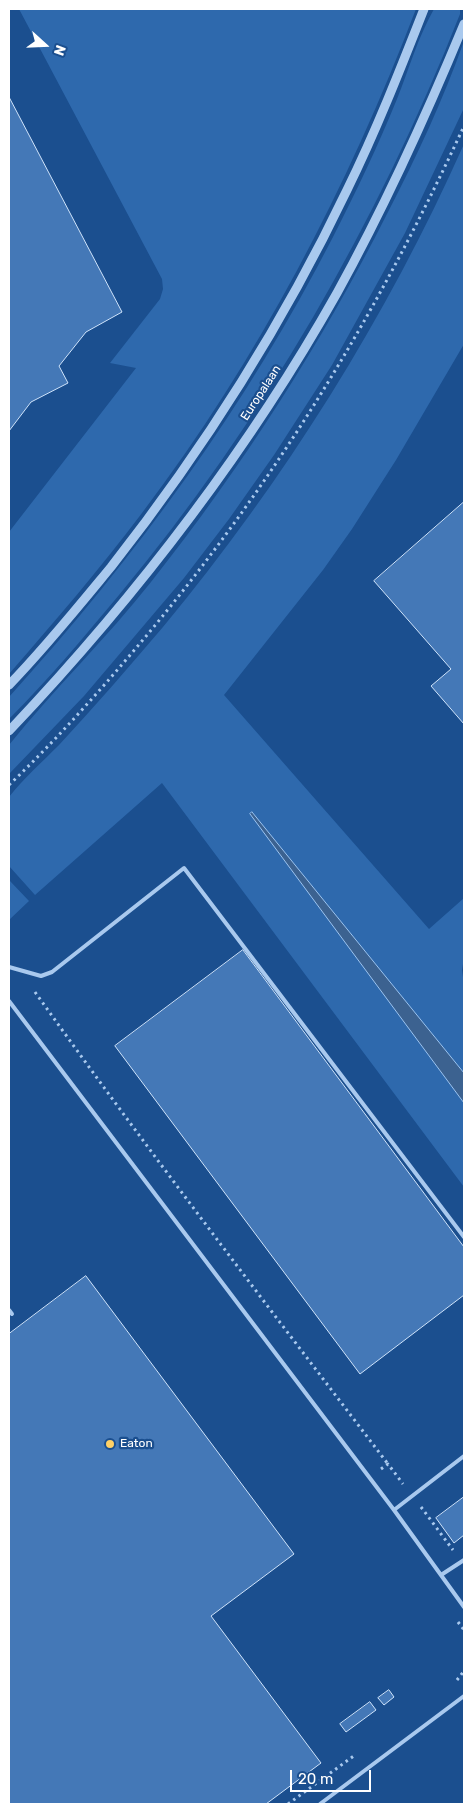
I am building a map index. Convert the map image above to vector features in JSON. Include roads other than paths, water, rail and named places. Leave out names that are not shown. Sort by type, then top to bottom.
[{"type":"street","name":"Europalaan","points":[[9,686],[66,621],[127,546],[175,482],[250,368],[299,284],[348,190],[393,90],[424,9]]},
{"type":"street","name":"Europalaan","points":[[9,731],[140,583],[204,498],[279,390],[337,292],[383,204],[420,128],[464,24]]},
{"type":"lane","points":[[9,967],[41,976],[52,972],[184,868],[464,1237]]},
{"type":"lane","points":[[9,1001],[394,1510],[464,1607]]},
{"type":"lane","points":[[9,1310],[12,1314]]},
{"type":"lane","points":[[394,1510],[464,1456]]},
{"type":"lane","points":[[441,1575],[464,1560]]},
{"type":"lane","points":[[320,1804],[464,1696]]},
{"type":"place","name":"Eaton","points":[[110,1444]]}]
